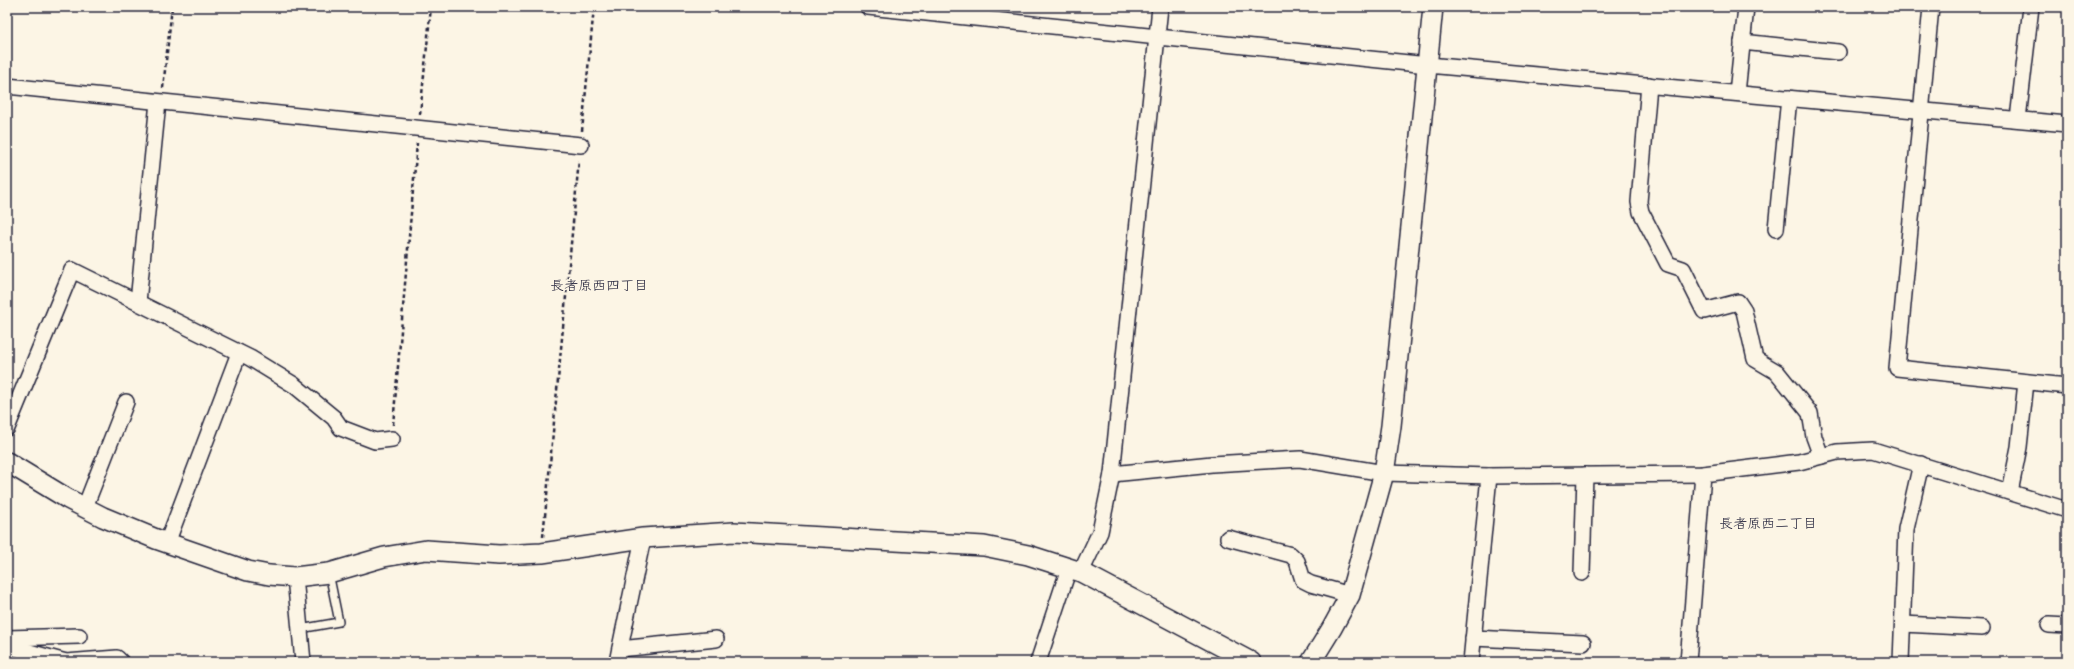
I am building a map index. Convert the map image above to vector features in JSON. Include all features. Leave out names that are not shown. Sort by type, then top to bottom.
[{"type":"street","points":[[868,7],[890,8],[1428,65],[2067,124]]},
{"type":"street","points":[[1038,662],[1075,570],[1100,532],[1112,474],[1160,7]]},
{"type":"street","points":[[1311,662],[1350,595],[1384,473],[1391,426],[1433,7]]},
{"type":"street","points":[[1737,93],[1746,7]]},
{"type":"street","points":[[1931,7],[1898,368],[2067,386]]},
{"type":"street","points":[[2018,120],[2031,7]]},
{"type":"street","points":[[1742,42],[1838,52]]},
{"type":"street","points":[[1649,85],[1639,202],[1640,212],[1668,264],[1683,269],[1704,311],[1738,302],[1744,311],[1755,359],[1777,372],[1810,413],[1814,437],[1821,456]]},
{"type":"street","points":[[7,86],[581,144]]},
{"type":"street","points":[[1776,229],[1789,98]]},
{"type":"street","points":[[138,302],[160,102]]},
{"type":"street","points":[[7,428],[72,270],[239,353],[294,385],[334,418],[341,428],[374,441],[392,439]]},
{"type":"street","points":[[167,543],[239,353]]},
{"type":"street","points":[[2010,492],[2019,448],[2026,382]]},
{"type":"street","points":[[85,507],[126,402]]},
{"type":"street","points":[[1112,474],[1212,464],[1300,460],[1384,473],[1489,476],[1703,474],[1799,462],[1837,452],[1873,450],[2067,510]]},
{"type":"street","points":[[7,462],[85,507],[167,543],[248,571],[295,577],[329,573],[384,557],[426,550],[499,555],[542,553],[643,538],[734,532],[931,541],[984,546],[1028,555],[1075,570],[1251,662]]},
{"type":"street","points":[[1901,662],[1906,529],[1921,464]]},
{"type":"street","points":[[1688,662],[1703,474]]},
{"type":"street","points":[[1582,573],[1585,475]]},
{"type":"street","points":[[1471,662],[1489,476]]},
{"type":"street","points":[[643,538],[619,655],[716,639]]},
{"type":"street","points":[[1228,538],[1291,555],[1296,561],[1303,580],[1311,584],[1350,595]]},
{"type":"street","points":[[295,577],[303,662]]},
{"type":"street","points":[[1902,624],[1982,628]]},
{"type":"street","points":[[2049,625],[2067,626]]},
{"type":"street","points":[[7,638],[79,636]]},
{"type":"street","points":[[1474,638],[1583,643]]},
{"type":"street","points":[[7,646],[69,662],[117,658],[121,662]]},
{"type":"lane","points":[[300,630],[339,622],[329,573]]},
{"type":"path","points":[[160,102],[172,7]]},
{"type":"path","points":[[392,439],[431,7]]},
{"type":"path","points":[[542,553],[594,7]]},
{"type":"district","name":"長者原西四丁目","points":[[599,285]]},
{"type":"district","name":"長者原西二丁目","points":[[1768,523]]}]
